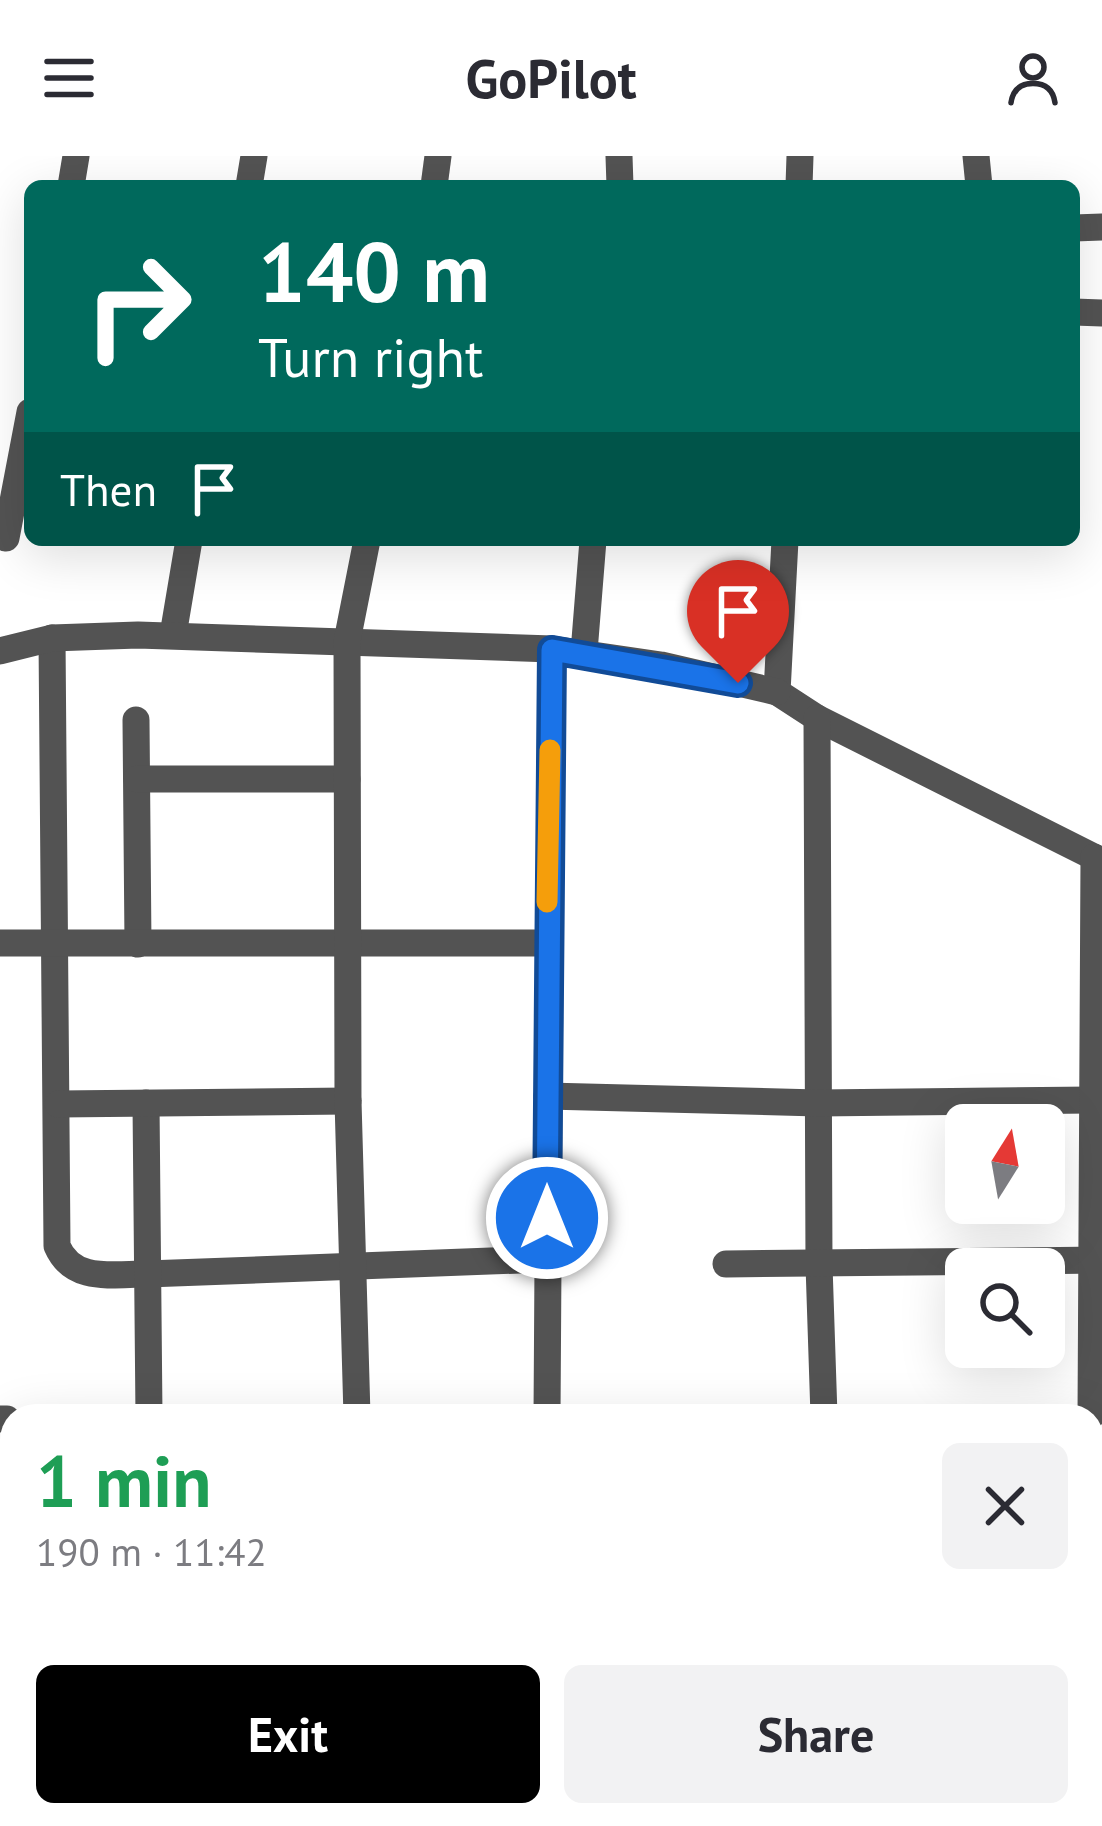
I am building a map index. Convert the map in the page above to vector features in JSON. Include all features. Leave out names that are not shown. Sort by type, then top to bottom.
[{"type":"street","points":[[6,538],[24,444]]},
{"type":"street","points":[[173,634],[188,546]]},
{"type":"street","points":[[357,1404],[348,1101],[347,641],[366,546]]},
{"type":"street","points":[[584,652],[593,546]]},
{"type":"street","points":[[776,692],[784,546]]},
{"type":"street","points":[[0,651],[52,638],[173,634],[584,652],[776,692],[818,718],[1098,859],[1091,1404]]},
{"type":"street","points":[[52,638],[57,1246],[64,1263],[81,1273],[147,1274],[546,1258]]},
{"type":"street","points":[[547,1404],[552,650]]},
{"type":"street","points":[[818,718],[824,1404]]},
{"type":"street","points":[[136,720],[138,944]]},
{"type":"street","points":[[137,779],[347,778]]},
{"type":"street","points":[[0,943],[547,943]]},
{"type":"street","points":[[547,1096],[818,1103],[1092,1100]]},
{"type":"street","points":[[58,1104],[348,1101]]},
{"type":"street","points":[[146,1103],[148,1404]]},
{"type":"street","points":[[726,1264],[1096,1260]]},
{"type":"slow traffic","points":[[547,902],[550,750]]},
{"type":"route","points":[[547,1218],[552,650],[661,665],[738,683]]}]
